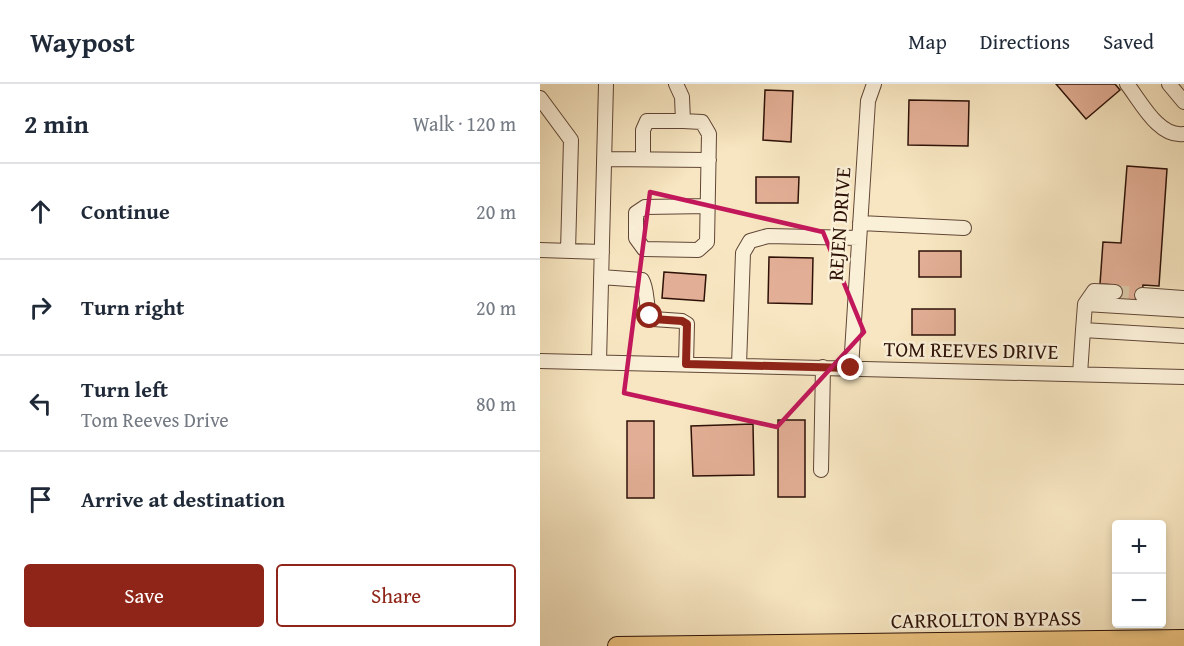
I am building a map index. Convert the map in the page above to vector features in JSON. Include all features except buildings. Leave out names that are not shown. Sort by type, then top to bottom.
[{"type":"main road","name":"CARROLLTON BYPASS","points":[[617,646],[1184,639]]},
{"type":"street","points":[[599,362],[606,84]]},
{"type":"street","points":[[676,84],[682,97],[682,121]]},
{"type":"street","name":"REJEN DRIVE","points":[[851,368],[868,101],[874,84]]},
{"type":"street","points":[[1128,84],[1163,129],[1172,135],[1184,134]]},
{"type":"street","points":[[1169,84],[1184,102]]},
{"type":"street","points":[[540,98],[571,140],[568,251]]},
{"type":"street","points":[[643,159],[643,130],[647,121],[702,122],[709,134],[709,160],[708,206],[707,242],[698,250],[644,249],[636,238],[636,213],[645,207],[708,206]]},
{"type":"street","points":[[604,159],[709,160]]},
{"type":"street","points":[[739,365],[743,253],[750,241],[768,236],[860,230],[964,228]]},
{"type":"street","points":[[540,250],[602,252]]},
{"type":"street","points":[[601,277],[642,280],[650,316],[653,319],[682,321],[687,324],[686,364]]},
{"type":"street","points":[[1080,374],[1085,304],[1094,291],[1115,292]]},
{"type":"street","points":[[1142,295],[1183,298],[1184,300]]},
{"type":"street","points":[[1085,304],[1184,310]]},
{"type":"street","points":[[1083,330],[1184,336]]},
{"type":"street","name":"TOM REEVES DRIVE","points":[[540,361],[1184,377]]},
{"type":"street","points":[[821,470],[823,368]]},
{"type":"highlighted area","points":[[650,192],[823,232],[864,332],[777,427],[624,393]]},
{"type":"tunnel","points":[[1115,292],[1142,295]]},
{"type":"route","points":[[650,316],[653,319],[682,321],[687,324],[686,364],[851,368]]}]
